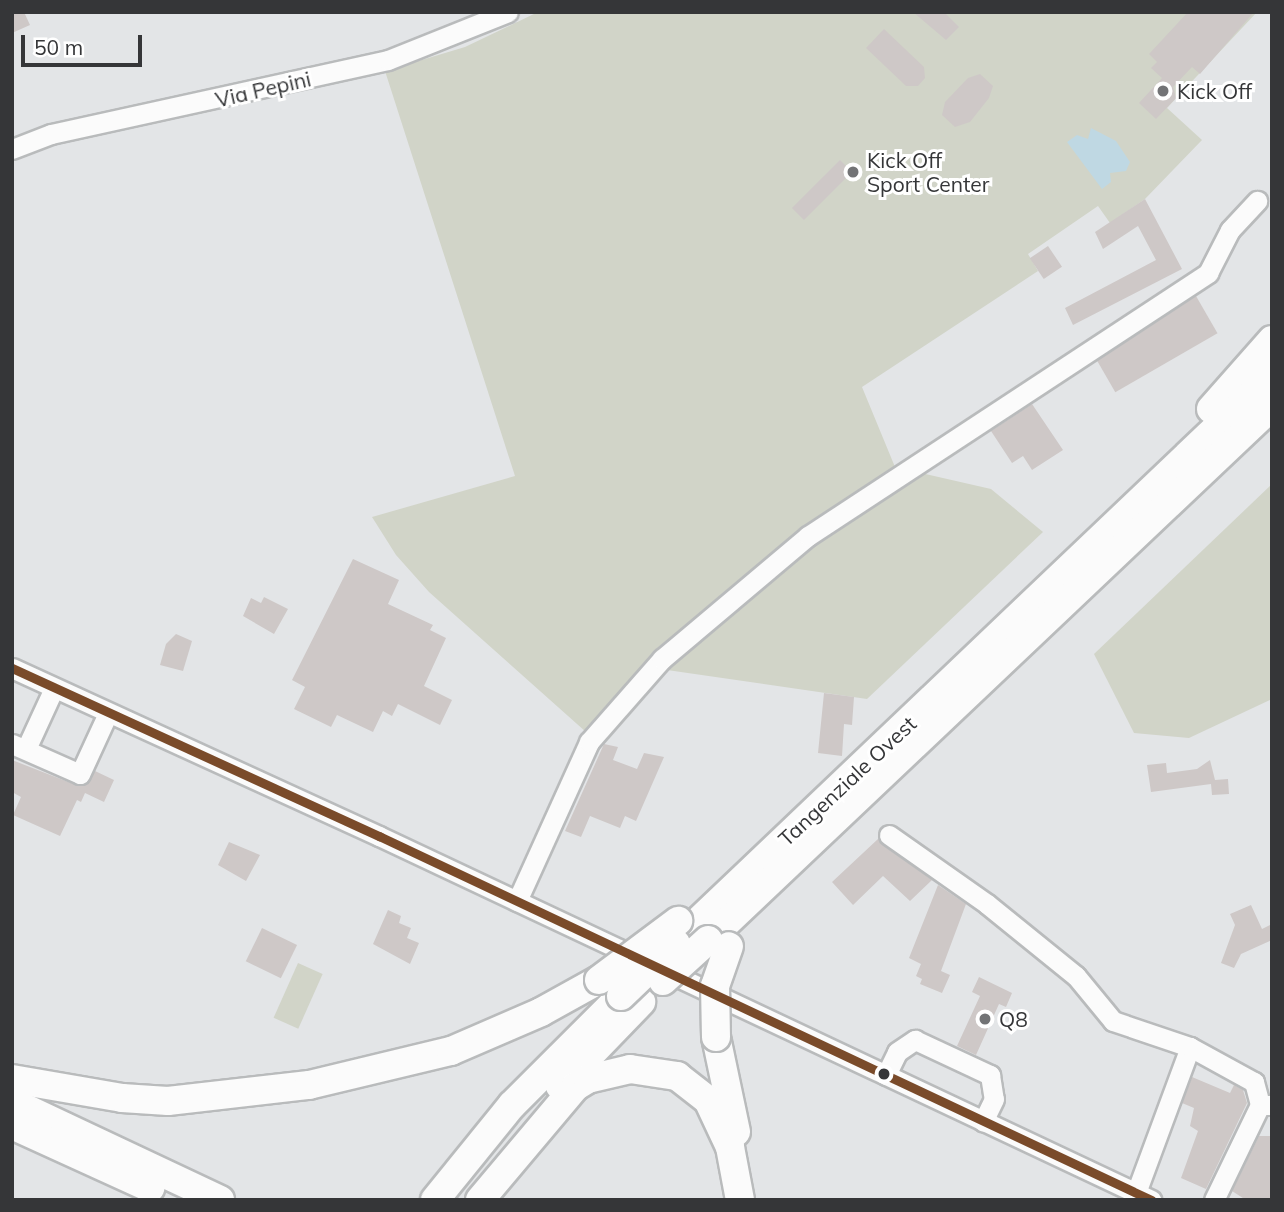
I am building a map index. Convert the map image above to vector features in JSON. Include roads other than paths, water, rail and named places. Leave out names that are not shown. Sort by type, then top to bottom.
[{"type":"highway","points":[[1081,560],[1119,507],[1272,340]]},
{"type":"highway","name":"Tangenziale Ovest","points":[[701,934],[839,788],[1272,375]]},
{"type":"highway","name":"Tangenziale Ovest","points":[[435,1200],[512,1105],[620,992],[701,934],[887,773],[1272,406]]},
{"type":"highway","points":[[1182,494],[1219,476],[1272,428]]},
{"type":"highway","points":[[12,1079],[122,1098],[169,1101],[309,1085],[451,1051],[541,1012],[620,992],[701,934],[715,986],[716,1037],[750,1200]]},
{"type":"highway","name":"Tangenziale Ovest","points":[[469,1200],[620,992]]},
{"type":"highway","points":[[480,1200],[575,1087],[588,1079],[630,1069],[677,1076],[708,1100],[730,1147],[740,1200]]},
{"type":"highway","points":[[12,1102],[220,1200]]},
{"type":"highway","points":[[12,1125],[175,1200]]},
{"type":"street","name":"Via Pepini","points":[[12,149],[51,134],[388,60],[508,12]]},
{"type":"street","points":[[517,901],[589,743],[662,659],[808,536],[1208,273],[1230,230],[1257,201]]},
{"type":"street","points":[[12,668],[517,901],[1143,1196],[1190,1047]]},
{"type":"street","points":[[54,688],[19,747],[80,775],[108,713]]},
{"type":"street","points":[[889,835],[987,904],[1076,976],[1113,1021],[1190,1047],[1254,1082],[1266,1105],[1214,1200]]},
{"type":"street","points":[[886,1075],[897,1052],[915,1040],[990,1074],[994,1100],[983,1122]]},
{"type":"water","points":[[1091,128],[1116,141],[1130,162],[1126,171],[1110,173],[1111,182],[1102,189],[1067,142],[1077,135],[1088,139]]},
{"type":"place","name":"Kick Off","points":[[1163,91]]},
{"type":"place","name":"Kick Off Sport Center","points":[[853,172]]},
{"type":"place","name":"Q8","points":[[985,1019]]}]
